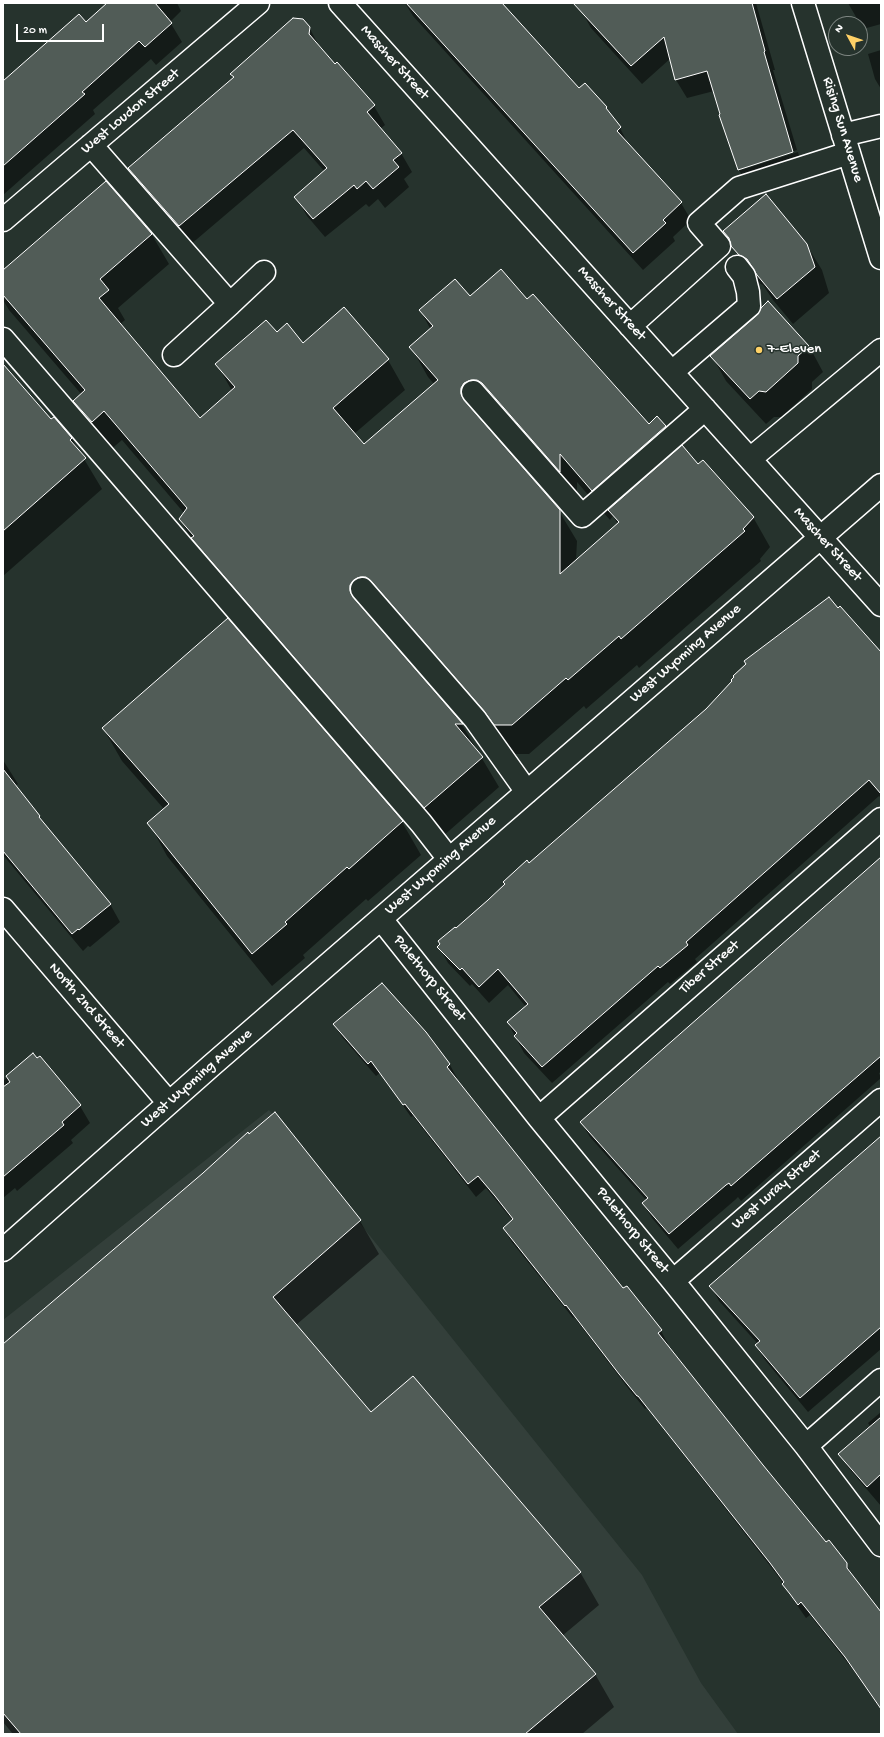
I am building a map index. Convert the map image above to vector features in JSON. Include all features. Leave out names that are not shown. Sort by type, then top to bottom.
[{"type":"street","name":"West Loudon Street","points":[[3,220],[258,3]]},
{"type":"street","name":"Mascher Street","points":[[340,3],[881,605]]},
{"type":"street","name":"Rising Sun Avenue","points":[[803,3],[881,258]]},
{"type":"street","points":[[672,372],[749,306],[748,292],[744,276],[699,223],[738,188],[846,144],[881,126]]},
{"type":"street","points":[[91,146],[230,304]]},
{"type":"street","points":[[630,326],[729,257]]},
{"type":"street","points":[[174,355],[264,272]]},
{"type":"street","points":[[3,340],[450,859]]},
{"type":"street","points":[[750,459],[881,350]]},
{"type":"street","points":[[473,392],[582,516],[705,409]]},
{"type":"street","name":"West Wyoming Avenue","points":[[3,1250],[212,1065],[881,485]]},
{"type":"street","points":[[362,589],[475,719],[527,792]]},
{"type":"street","name":"Tiber Street","points":[[540,1118],[881,819]]},
{"type":"street","name":"North 2nd Street","points":[[3,909],[169,1103]]},
{"type":"street","name":"Palethorp Street","points":[[381,919],[806,1446],[881,1545]]},
{"type":"street","name":"West Luray Street","points":[[673,1281],[881,1100]]},
{"type":"street","points":[[806,1446],[881,1380]]},
{"type":"shaded area","points":[[269,1110],[642,1575],[701,1683],[738,1734],[3,1734],[3,1320]]},
{"type":"building","points":[[107,3],[155,3],[172,23],[145,47],[139,41],[82,92],[85,94],[3,166],[3,81],[79,14],[86,22]]},
{"type":"building","points":[[406,3],[502,3],[579,88],[585,83],[607,107],[606,108],[621,127],[617,131],[682,202],[663,220],[666,223],[633,253]]},
{"type":"building","points":[[573,3],[752,3],[765,51],[764,52],[793,152],[738,170],[719,115],[720,114],[707,71],[675,80],[664,37],[631,66]]},
{"type":"building","points":[[293,18],[303,19],[310,27],[309,34],[335,64],[337,62],[375,105],[367,112],[402,153],[393,160],[399,167],[373,189],[366,181],[357,189],[354,185],[313,219],[294,197],[327,168],[293,130],[179,226],[128,168],[234,77],[230,74]]},
{"type":"building","points":[[106,181],[152,234],[100,279],[109,290],[99,298],[200,418],[235,387],[215,364],[266,320],[277,332],[287,323],[303,343],[344,307],[389,359],[333,408],[364,444],[438,380],[409,347],[433,326],[419,310],[455,279],[470,296],[501,269],[527,299],[533,294],[649,424],[657,416],[666,426],[592,491],[560,454],[560,472],[482,383],[477,380],[471,380],[464,383],[461,388],[461,394],[464,400],[560,510],[560,574],[619,522],[608,510],[682,445],[698,464],[703,460],[754,517],[743,529],[745,531],[621,639],[619,636],[568,680],[566,678],[512,725],[494,725],[484,711],[371,581],[366,577],[360,577],[354,580],[350,585],[350,591],[353,597],[463,724],[455,724],[483,757],[424,808],[191,538],[194,536],[179,519],[187,508],[104,411],[92,422],[73,401],[85,390],[3,295],[3,270]]},
{"type":"building","points":[[766,194],[807,244],[815,267],[777,299],[757,275],[747,259],[739,255],[731,246],[729,238],[723,231]]},
{"type":"building","name":"7-Eleven","points":[[768,301],[809,346],[798,356],[798,363],[766,392],[759,391],[750,399],[710,356],[757,315]]},
{"type":"building","points":[[3,364],[51,419],[54,417],[72,438],[70,440],[86,458],[3,531]]},
{"type":"building","points":[[829,597],[838,608],[840,606],[881,652],[881,794],[869,780],[686,942],[688,945],[660,968],[658,966],[542,1067],[514,1036],[517,1033],[507,1022],[528,1004],[498,969],[479,987],[462,968],[460,970],[437,947],[440,944],[438,941],[455,927],[456,928],[488,900],[505,884],[503,882],[527,860],[529,863],[706,709],[732,681],[733,676],[746,664],[744,661]]},
{"type":"building","points":[[228,618],[403,821],[349,869],[347,867],[285,922],[287,924],[252,954],[147,823],[169,804],[102,728]]},
{"type":"building","points":[[3,769],[40,816],[39,817],[111,904],[72,934],[3,851]]},
{"type":"building","points":[[881,857],[881,1056],[731,1186],[729,1183],[726,1185],[669,1234],[642,1203],[648,1198],[580,1122]]},
{"type":"building","points":[[382,983],[426,1032],[450,1064],[447,1067],[623,1288],[627,1286],[662,1330],[658,1333],[826,1542],[829,1540],[847,1563],[847,1568],[881,1612],[881,1709],[845,1657],[801,1602],[798,1605],[782,1584],[784,1582],[770,1563],[619,1374],[566,1305],[565,1306],[503,1228],[513,1219],[495,1196],[478,1176],[468,1184],[405,1104],[403,1105],[371,1061],[368,1064],[333,1024]]},
{"type":"building","points":[[33,1053],[37,1058],[40,1056],[81,1105],[62,1122],[64,1125],[3,1177],[3,1087],[10,1082],[6,1076]]},
{"type":"building","points":[[275,1112],[361,1220],[273,1297],[371,1412],[413,1376],[581,1572],[539,1607],[596,1674],[525,1734],[21,1734],[3,1713],[3,1344],[203,1173],[248,1132],[249,1134]]},
{"type":"building","points":[[881,1136],[881,1327],[800,1398],[755,1345],[760,1341],[709,1286]]},
{"type":"building","points":[[881,1417],[881,1474],[867,1487],[838,1454]]},
{"type":"place","name":"7-Eleven","points":[[759,350]]}]
